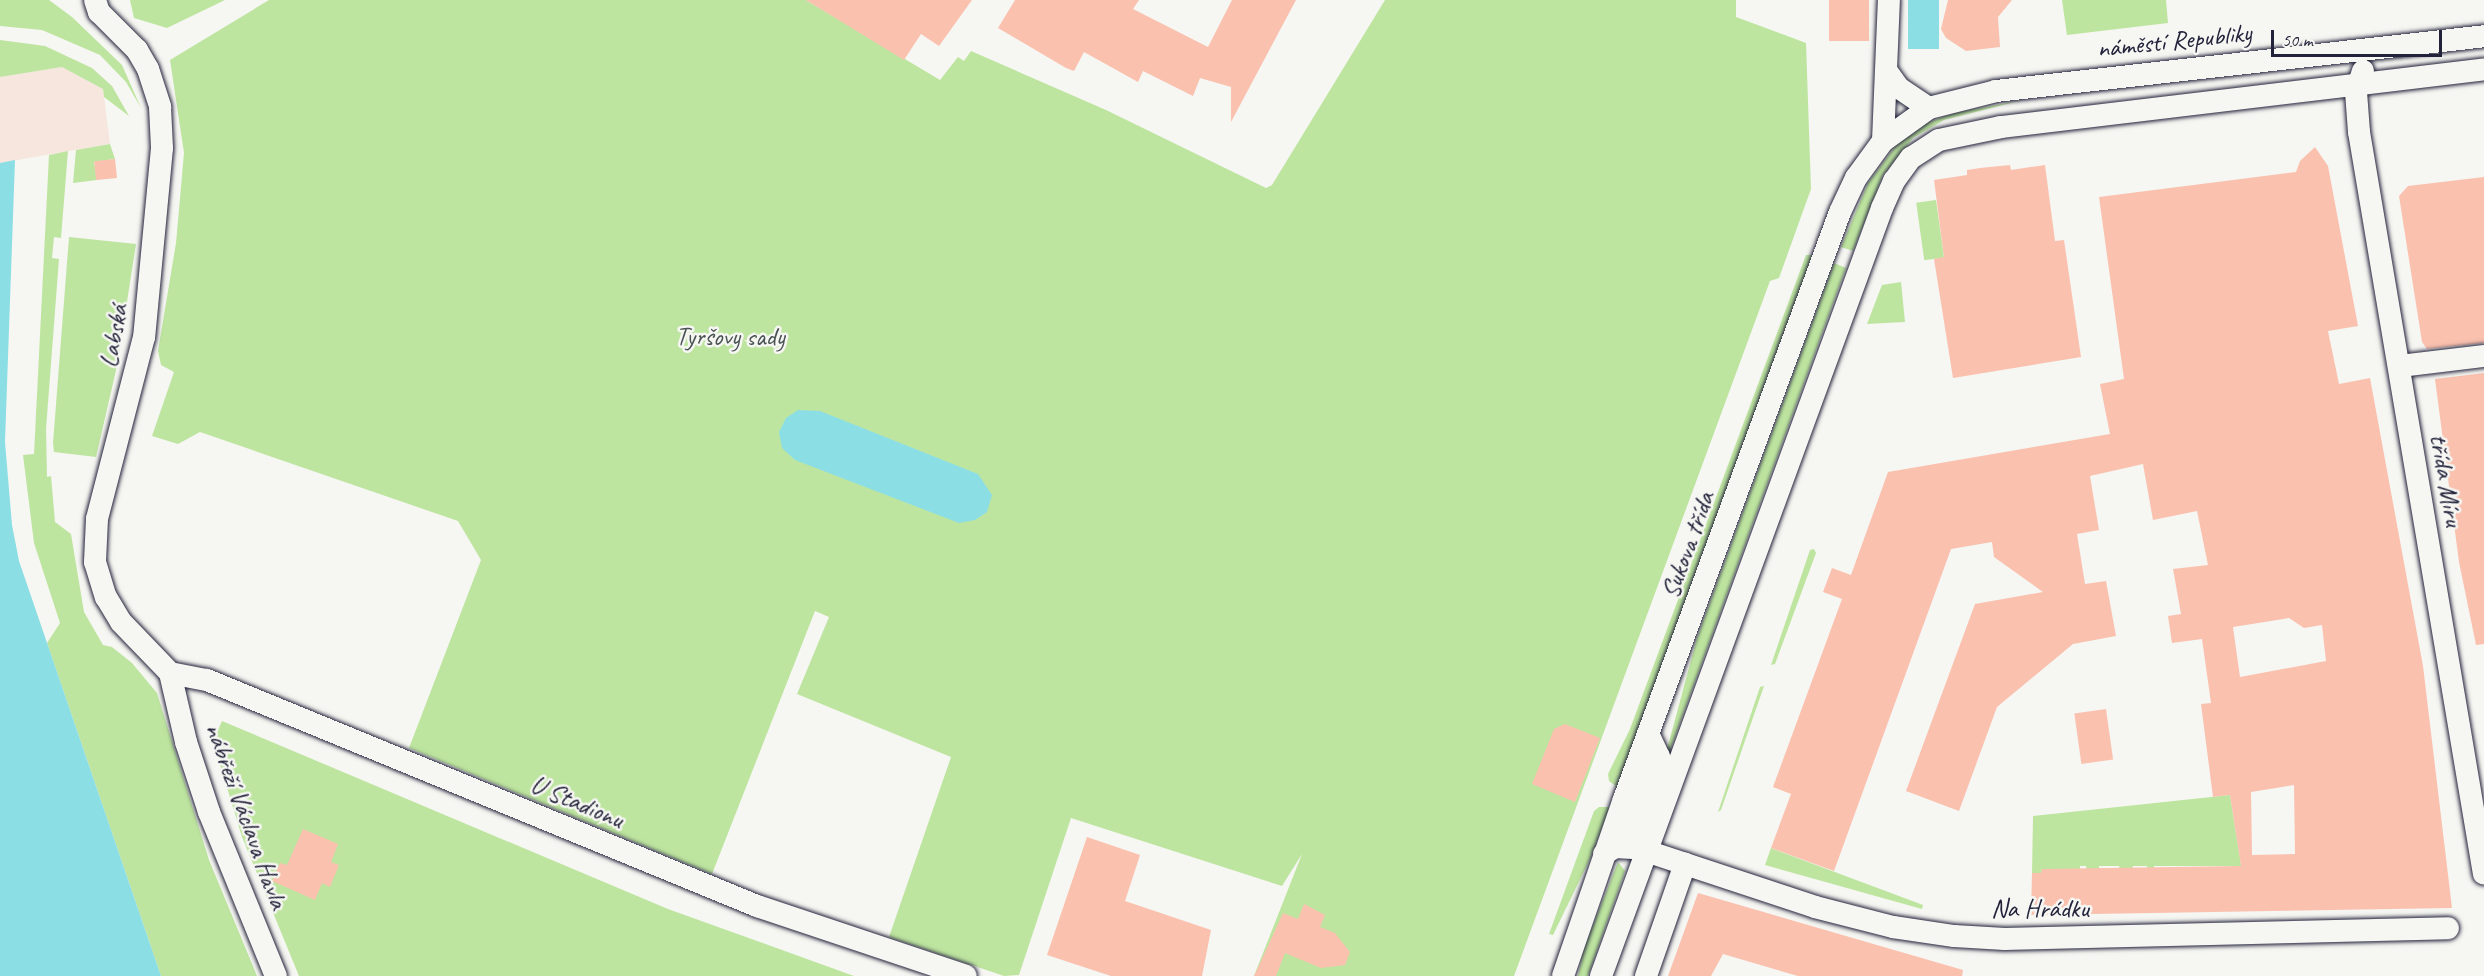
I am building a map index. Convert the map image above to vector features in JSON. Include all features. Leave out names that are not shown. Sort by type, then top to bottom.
[{"type":"street","points":[[1883,141],[1888,73],[1889,0]]},
{"type":"street","name":"Labská","points":[[96,3],[137,50],[148,69],[160,107],[162,148],[144,337],[98,519],[95,562],[106,597],[121,622],[170,673]]},
{"type":"street","name":"náměstí Republiky","points":[[1883,141],[1929,108],[1982,93],[2078,80],[2387,49],[2484,36]]},
{"type":"street","points":[[2357,90],[2364,70],[2387,49]]},
{"type":"street","points":[[1601,976],[1882,208],[1894,181],[1911,158],[1939,140],[2001,127],[2357,90],[2484,69]]},
{"type":"street","points":[[1888,73],[1899,88],[1929,108]]},
{"type":"street","name":"třída Míru","points":[[2357,90],[2400,366],[2402,397],[2484,873]]},
{"type":"street","name":"Sukova třída","points":[[1563,976],[1604,854],[1840,212],[1856,178],[1883,141]]},
{"type":"street","points":[[2400,366],[2484,356]]},
{"type":"street","name":"nábřeží Václava Havla","points":[[170,673],[199,783],[276,976]]},
{"type":"street","name":"U Stadionu","points":[[170,673],[207,680],[757,906],[966,976]]},
{"type":"street","points":[[1646,850],[1635,845],[1632,834],[1659,757],[1648,733]]},
{"type":"street","name":"Na Hrádku","points":[[1604,854],[1622,847],[1646,850],[1856,918],[1973,938],[2448,928]]},
{"type":"street","points":[[1646,976],[1685,864]]},
{"type":"shaded area","points":[[62,67],[103,89],[110,144],[0,163],[0,77]]},
{"type":"green space","points":[[0,0],[49,0],[72,17],[122,65],[141,108],[126,82],[100,55],[42,30],[0,26]]},
{"type":"green space","points":[[130,0],[225,0],[167,28],[134,18]]},
{"type":"green space","name":"Tyršovy sady","points":[[269,0],[806,0],[940,80],[958,57],[964,61],[971,51],[1106,110],[1266,188],[1272,185],[1385,0],[1736,0],[1736,17],[1806,43],[1811,189],[1779,278],[1770,281],[1514,976],[1254,976],[1302,854],[1282,886],[1071,818],[1019,975],[1004,976],[889,937],[951,757],[797,694],[829,617],[815,611],[712,874],[409,748],[481,560],[458,521],[200,432],[178,444],[152,436],[174,372],[161,365],[158,351],[176,243],[184,153],[170,60]]},
{"type":"green space","points":[[2062,0],[2166,0],[2168,23],[2067,35]]},
{"type":"green space","points":[[0,40],[45,46],[92,68],[112,86],[129,116],[104,97],[103,89],[62,67],[0,77]]},
{"type":"green space","points":[[2023,100],[1944,120],[1913,138],[1883,175],[1853,251],[1841,247],[1868,183],[1898,143],[1924,124],[1954,113]]},
{"type":"green space","points":[[110,144],[115,159],[94,162],[97,180],[73,183],[76,150]]},
{"type":"green space","points":[[68,151],[61,238],[54,237],[52,258],[59,259],[46,429],[47,477],[51,476],[55,522],[71,534],[84,612],[103,645],[112,647],[132,663],[157,693],[209,860],[257,976],[161,976],[47,643],[60,623],[34,543],[23,455],[34,454],[49,155]]},
{"type":"green space","points":[[1936,200],[1944,257],[1924,260],[1916,203]]},
{"type":"green space","points":[[69,237],[136,244],[117,366],[96,457],[54,452]]},
{"type":"green space","points":[[1806,255],[1813,255],[1617,787],[1609,781],[1608,774],[1630,729]]},
{"type":"green space","points":[[1834,263],[1846,268],[1653,797],[1650,795],[1669,742],[1697,638]]},
{"type":"green space","points":[[1901,282],[1905,322],[1867,324],[1882,285]]},
{"type":"green space","points":[[1814,549],[1816,553],[1775,664],[1771,665],[1810,550]]},
{"type":"green space","points":[[1764,686],[1721,810],[1718,812],[1760,687]]},
{"type":"green space","points":[[222,721],[668,909],[854,976],[299,976],[242,837],[215,748],[215,737]]},
{"type":"green space","points":[[2230,795],[2242,871],[2230,866],[2154,866],[2154,872],[2147,872],[2147,866],[2133,866],[2132,870],[2120,873],[2119,866],[2099,866],[2099,870],[2087,873],[2086,866],[2080,866],[2080,873],[2042,869],[2041,873],[2032,873],[2033,816]]},
{"type":"green space","points":[[1599,807],[1610,807],[1591,857],[1553,935],[1549,934],[1594,811]]},
{"type":"green space","points":[[1771,848],[1923,905],[1922,909],[1765,865]]},
{"type":"green space","points":[[1618,862],[1625,871],[1588,976],[1578,976],[1584,948]]},
{"type":"water","points":[[1908,0],[1939,0],[1939,49],[1908,49]]},
{"type":"water","points":[[15,160],[5,442],[12,525],[19,561],[161,976],[0,976],[0,163]]},
{"type":"water","points":[[798,410],[820,411],[978,474],[992,495],[987,512],[975,520],[959,523],[795,460],[782,448],[779,432],[786,418]]},
{"type":"building","points":[[806,0],[972,0],[939,46],[921,34],[904,60]]},
{"type":"building","points":[[1015,0],[1139,0],[1133,9],[1208,47],[1232,0],[1296,0],[1231,122],[1231,87],[1200,78],[1193,96],[1143,71],[1138,82],[1084,52],[1074,71],[1066,68],[998,28]]},
{"type":"building","points":[[1829,0],[1869,0],[1869,41],[1829,41]]},
{"type":"building","points":[[1948,0],[2012,0],[1998,17],[2000,47],[1966,51],[1946,38],[1941,29]]},
{"type":"building","points":[[2315,147],[2328,166],[2358,326],[2328,331],[2339,384],[2370,378],[2423,666],[2452,908],[2031,915],[2032,873],[2041,873],[2042,869],[2241,866],[2230,795],[2213,797],[2201,704],[2211,703],[2202,639],[2172,643],[2168,616],[2181,614],[2173,569],[2208,565],[2197,511],[2153,520],[2143,464],[2090,476],[2099,530],[2077,534],[2085,584],[2106,581],[2116,636],[2073,644],[1997,707],[1959,811],[1906,791],[1975,604],[2043,592],[1994,557],[1992,542],[1951,549],[1834,871],[1771,848],[1791,794],[1773,787],[1842,599],[1823,592],[1832,568],[1851,575],[1888,472],[2110,434],[2100,384],[2124,379],[2099,197],[2296,172],[2300,161]],"holes":[[[2289,618],[2304,628],[2322,625],[2326,661],[2240,677],[2233,627]],[[2294,785],[2295,854],[2252,855],[2251,792]]]},
{"type":"building","points":[[115,159],[117,178],[96,180],[94,161]]},
{"type":"building","points":[[2010,165],[2011,170],[2045,165],[2055,241],[2064,240],[2081,357],[1953,378],[1934,259],[1944,257],[1934,180],[1967,175],[1967,170]]},
{"type":"building","points":[[2484,177],[2484,343],[2427,349],[2422,342],[2399,196],[2408,186]]},
{"type":"building","points":[[2484,373],[2484,644],[2476,645],[2459,562],[2435,379]]},
{"type":"building","points":[[2106,709],[2113,760],[2081,764],[2074,713]]},
{"type":"building","points":[[1565,724],[1600,738],[1575,802],[1532,784],[1554,729]]},
{"type":"building","points":[[303,829],[338,844],[331,862],[339,865],[330,887],[322,883],[315,900],[272,881],[280,863],[287,865]]},
{"type":"building","points":[[1087,837],[1140,855],[1125,901],[1211,930],[1202,976],[1111,976],[1047,955]]},
{"type":"building","points":[[1698,893],[1963,970],[1962,976],[1798,976],[1723,954],[1711,976],[1668,976]]},
{"type":"building","points":[[1304,904],[1325,915],[1320,927],[1335,933],[1350,952],[1345,965],[1321,968],[1285,953],[1276,976],[1254,976],[1283,913],[1298,919]]}]
